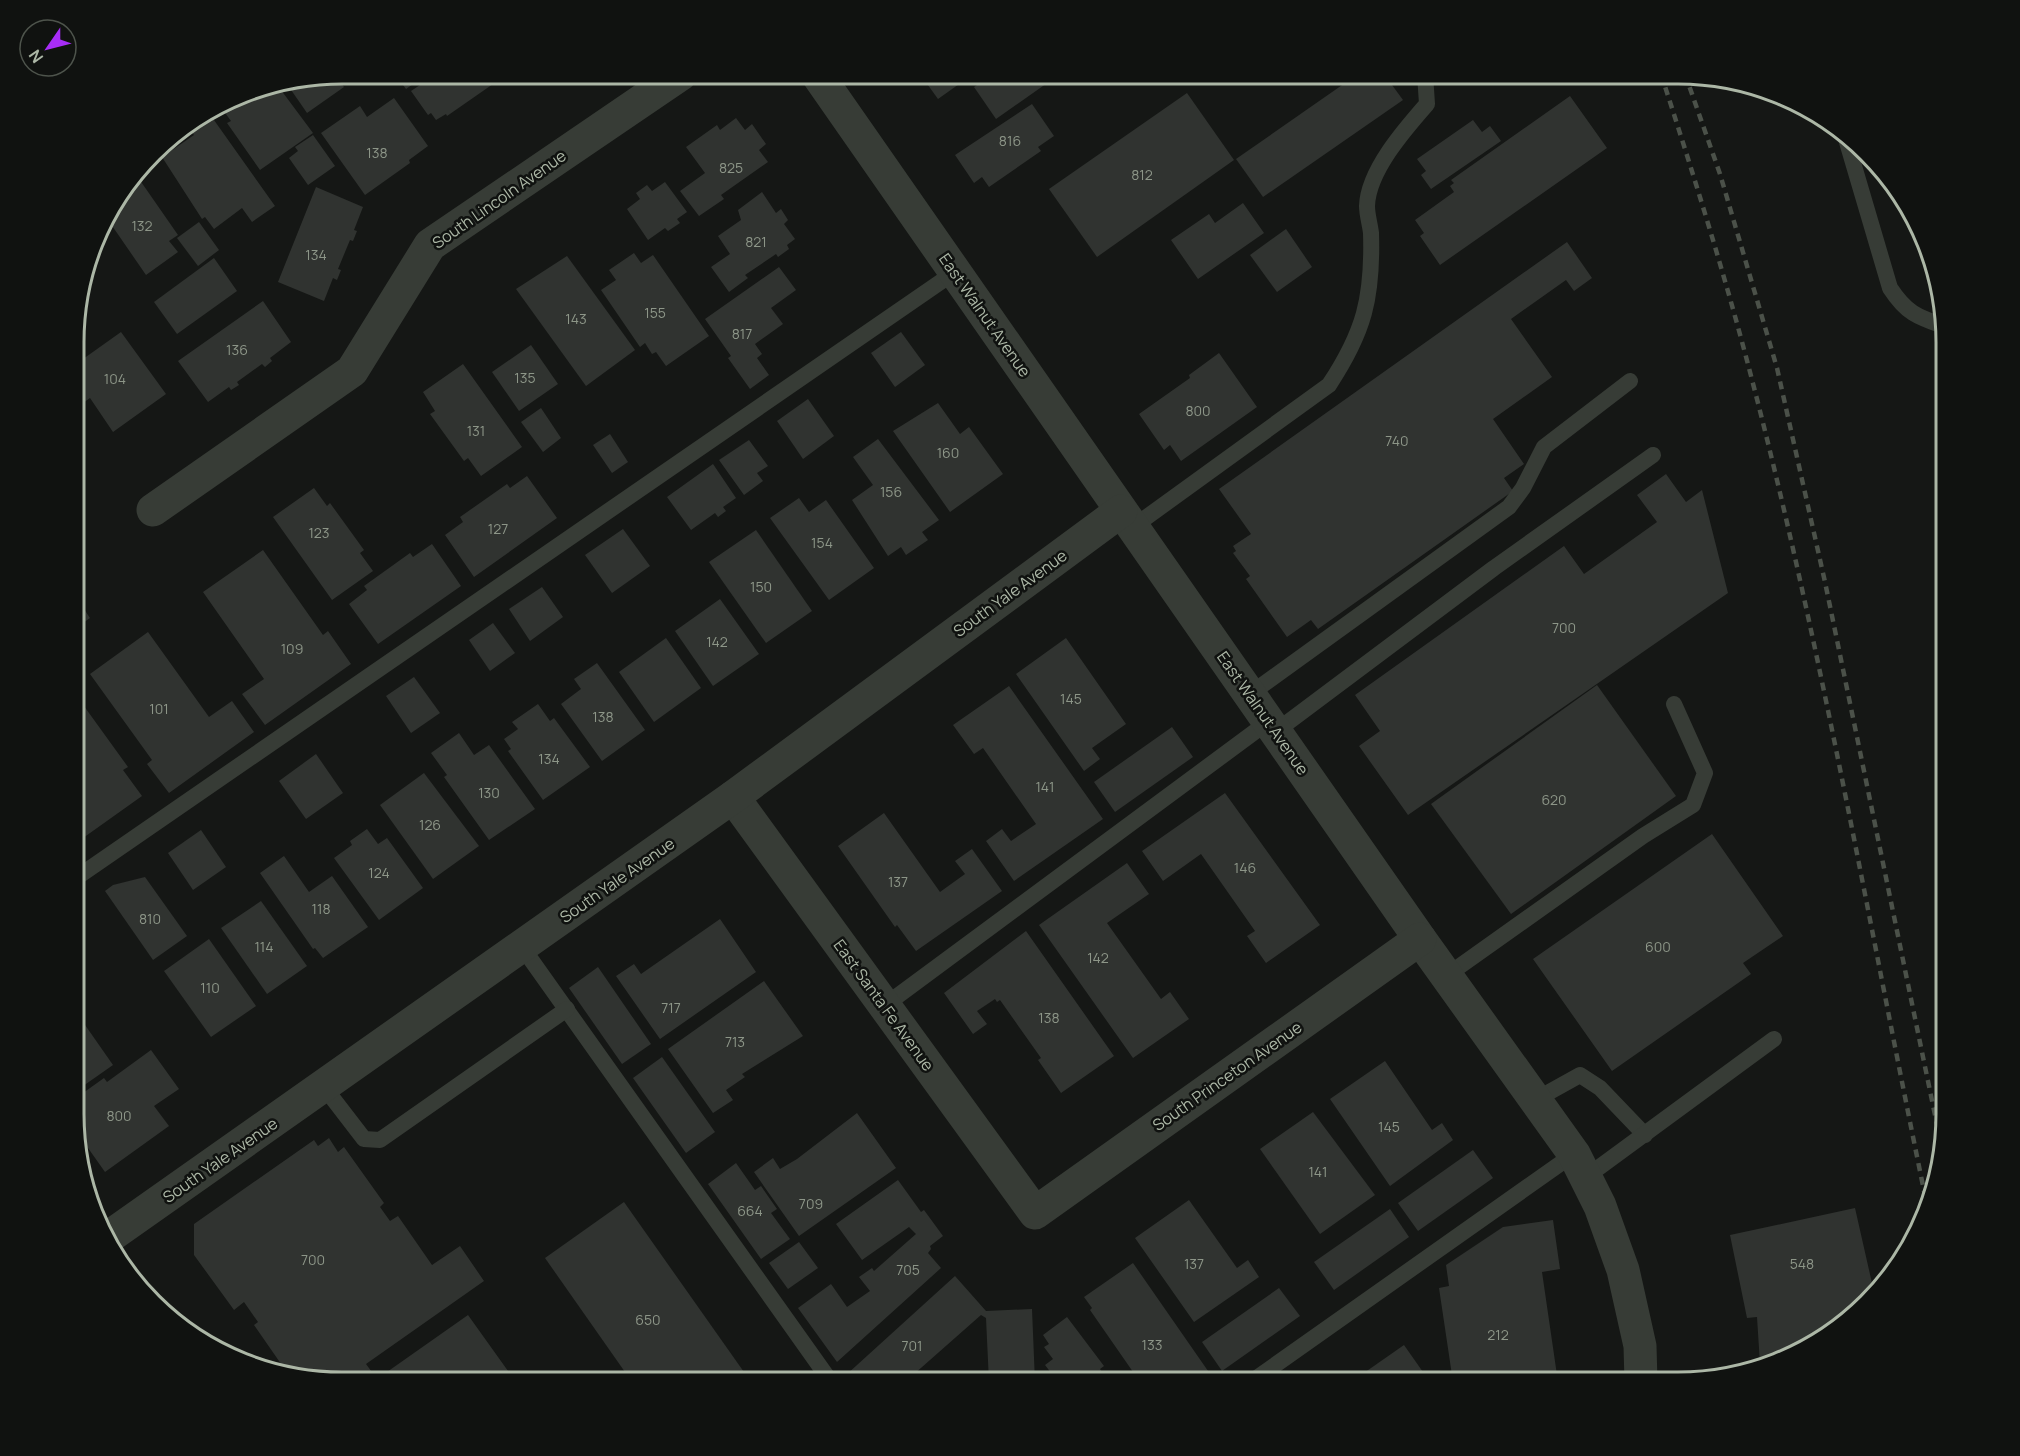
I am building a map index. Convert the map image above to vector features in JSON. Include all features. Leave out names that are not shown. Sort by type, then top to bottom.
[{"type":"street","name":"South Lincoln Avenue","points":[[153,510],[352,371],[430,245],[666,84]]},
{"type":"street","name":"East Walnut Avenue","points":[[824,84],[1580,1165],[1600,1206],[1623,1270],[1640,1346],[1641,1372]]},
{"type":"street","name":"South Yale Avenue","points":[[114,1233],[1127,519]]},
{"type":"street","name":"East Santa Fe Avenue","points":[[733,797],[1035,1213]]},
{"type":"street","name":"South Princeton Avenue","points":[[1035,1213],[1420,939]]},
{"type":"lane","points":[[1127,519],[1329,385],[1359,335],[1370,288],[1371,232],[1367,205],[1376,174],[1401,134],[1427,104],[1426,84]]},
{"type":"lane","points":[[1849,149],[1890,288],[1903,307],[1916,316],[1935,323]]},
{"type":"lane","points":[[84,872],[955,272]]},
{"type":"lane","points":[[1250,694],[1509,507],[1523,488],[1544,447],[1630,381]]},
{"type":"lane","points":[[884,1006],[1653,455]]},
{"type":"lane","points":[[1446,976],[1643,836],[1693,806],[1705,773],[1674,704]]},
{"type":"lane","points":[[522,947],[824,1372]]},
{"type":"lane","points":[[324,1087],[364,1139],[380,1140],[567,1009]]},
{"type":"lane","points":[[1266,1372],[1580,1165],[1645,1135],[1774,1039]]},
{"type":"lane","points":[[1535,1100],[1580,1075],[1600,1088],[1645,1135]]},
{"type":"building","points":[[342,84],[344,87],[307,113],[291,89]]},
{"type":"building","points":[[402,84],[413,84],[406,89]]},
{"type":"building","points":[[422,84],[493,84],[447,116],[446,114],[436,120],[431,113],[428,115],[411,91]]},
{"type":"building","points":[[927,84],[959,84],[938,99]]},
{"type":"building","points":[[979,84],[1046,84],[996,119],[974,87]]},
{"type":"building","points":[[1344,84],[1391,84],[1403,100],[1263,197],[1236,159]]},
{"type":"building","points":[[282,91],[313,133],[260,170],[227,123],[231,121],[225,113]]},
{"type":"building","points":[[1187,93],[1234,160],[1097,257],[1049,189]]},
{"type":"building","points":[[1570,96],[1607,148],[1440,265],[1420,236],[1424,233],[1415,220],[1454,192],[1450,186],[1454,183],[1451,180]]},
{"type":"building","points":[[394,98],[428,146],[409,160],[410,163],[365,195],[321,133],[360,106],[367,117]]},
{"type":"building","points":[[1032,104],[1054,136],[1038,147],[1041,151],[989,187],[982,177],[974,183],[955,155]]},
{"type":"building","points":[[736,118],[745,130],[752,124],[766,144],[759,150],[768,162],[721,195],[724,199],[699,216],[680,191],[705,173],[686,147],[717,125],[720,130]]},
{"type":"building","points":[[213,119],[275,206],[252,222],[242,208],[214,229],[205,217],[202,219],[162,157],[194,135],[192,132]]},
{"type":"building","points":[[1473,120],[1482,132],[1490,126],[1501,141],[1431,189],[1421,175],[1426,171],[1417,159]]},
{"type":"building","points":[[313,135],[335,166],[308,185],[289,158],[298,151],[295,147]]},
{"type":"building","points":[[140,181],[178,235],[169,241],[178,252],[146,275],[112,226],[127,198]]},
{"type":"building","points":[[665,182],[687,212],[677,219],[680,223],[668,231],[665,228],[648,240],[627,209],[640,199],[636,193],[647,185],[652,191]]},
{"type":"building","points":[[316,187],[363,207],[354,230],[357,231],[353,241],[350,240],[338,269],[341,270],[337,280],[333,278],[324,301],[278,282]]},
{"type":"building","points":[[762,192],[776,213],[781,209],[788,220],[784,224],[795,239],[787,245],[789,249],[778,257],[776,254],[745,275],[748,278],[729,292],[711,267],[730,254],[718,236],[741,220],[738,210]]},
{"type":"building","points":[[1243,203],[1264,233],[1198,279],[1171,240],[1209,214],[1215,223]]},
{"type":"building","points":[[199,222],[219,250],[198,266],[177,238]]},
{"type":"building","points":[[1286,229],[1312,267],[1277,292],[1250,255]]},
{"type":"building","points":[[1567,242],[1592,278],[1574,291],[1566,280],[1511,319],[1552,377],[1493,419],[1524,464],[1504,478],[1513,491],[1318,629],[1311,620],[1287,637],[1246,579],[1250,576],[1233,553],[1236,551],[1233,546],[1251,534],[1219,489]]},
{"type":"building","points":[[634,253],[641,263],[653,255],[709,336],[666,366],[656,352],[652,354],[645,343],[640,347],[601,290],[616,280],[609,270]]},
{"type":"building","points":[[567,256],[635,350],[586,386],[516,289]]},
{"type":"building","points":[[214,258],[237,291],[177,334],[154,302]]},
{"type":"building","points":[[779,267],[796,290],[771,308],[783,324],[755,344],[762,354],[757,358],[769,375],[750,389],[728,358],[731,356],[705,319]]},
{"type":"building","points":[[263,301],[291,342],[270,358],[272,361],[265,367],[262,364],[237,382],[239,385],[231,390],[229,387],[208,402],[178,361]]},
{"type":"building","points":[[121,332],[166,394],[113,432],[90,398],[84,402],[84,358]]},
{"type":"building","points":[[901,332],[925,365],[895,387],[871,353]]},
{"type":"building","points":[[531,345],[558,384],[519,411],[492,372]]},
{"type":"building","points":[[1219,353],[1257,407],[1181,461],[1170,445],[1164,450],[1139,414],[1190,378],[1189,375]]},
{"type":"building","points":[[463,364],[522,447],[481,476],[468,458],[464,461],[430,414],[435,411],[423,392]]},
{"type":"building","points":[[808,399],[834,436],[803,459],[777,421]]},
{"type":"building","points":[[938,403],[960,434],[969,427],[1003,474],[950,512],[893,431]]},
{"type":"building","points":[[541,408],[561,438],[543,452],[521,422]]},
{"type":"building","points":[[610,434],[628,462],[612,473],[593,445]]},
{"type":"building","points":[[878,439],[939,520],[922,532],[928,540],[906,555],[901,547],[888,556],[852,500],[873,485],[853,457]]},
{"type":"building","points":[[749,440],[768,466],[757,473],[763,481],[744,495],[719,460]]},
{"type":"building","points":[[713,464],[736,498],[723,507],[726,511],[718,517],[715,513],[691,530],[667,497]]},
{"type":"building","points":[[1666,474],[1686,502],[1702,490],[1728,593],[1408,815],[1359,746],[1380,731],[1355,695],[1564,546],[1584,574],[1657,522],[1637,495]]},
{"type":"building","points":[[527,476],[557,518],[474,577],[445,535],[463,522],[460,517],[507,484],[510,488]]},
{"type":"building","points":[[314,488],[327,506],[330,503],[364,550],[360,553],[373,571],[332,600],[273,517]]},
{"type":"building","points":[[799,498],[809,512],[826,500],[874,568],[829,600],[770,518]]},
{"type":"building","points":[[623,529],[650,566],[612,593],[585,555]]},
{"type":"building","points":[[756,530],[812,611],[766,643],[709,562]]},
{"type":"building","points":[[432,544],[461,586],[378,644],[349,604],[367,590],[364,586],[410,553],[413,557]]},
{"type":"building","points":[[263,550],[323,635],[328,631],[351,664],[265,725],[242,694],[264,679],[203,592]]},
{"type":"building","points":[[542,587],[563,617],[530,641],[509,609]]},
{"type":"building","points":[[720,599],[759,654],[713,686],[675,631]]},
{"type":"building","points":[[84,609],[90,618],[84,622]]},
{"type":"building","points":[[493,623],[515,653],[490,671],[469,640]]},
{"type":"building","points":[[148,632],[209,717],[232,701],[254,732],[169,793],[147,764],[152,760],[90,674]]},
{"type":"building","points":[[666,638],[701,688],[654,722],[619,672]]},
{"type":"building","points":[[1066,638],[1126,724],[1092,748],[1100,759],[1084,771],[1016,674]]},
{"type":"building","points":[[597,663],[645,730],[602,761],[561,704],[581,689],[574,679]]},
{"type":"building","points":[[414,677],[440,713],[411,733],[386,696]]},
{"type":"building","points":[[1597,685],[1676,796],[1511,914],[1431,804]]},
{"type":"building","points":[[1009,686],[1103,819],[1014,881],[986,841],[1002,829],[1011,841],[1036,824],[983,748],[974,754],[953,725]]},
{"type":"building","points":[[538,704],[550,721],[554,718],[590,767],[543,800],[508,751],[511,749],[504,739],[518,729],[512,722]]},
{"type":"building","points":[[84,706],[128,767],[123,770],[142,796],[84,837]]},
{"type":"building","points":[[1172,727],[1193,757],[1115,812],[1094,782]]},
{"type":"building","points":[[459,733],[474,755],[489,745],[535,809],[489,840],[444,777],[447,775],[431,753]]},
{"type":"building","points":[[316,754],[343,793],[306,819],[279,781]]},
{"type":"building","points":[[424,773],[479,846],[433,879],[380,805]]},
{"type":"building","points":[[1225,793],[1320,925],[1266,963],[1247,936],[1255,931],[1201,854],[1163,881],[1142,851]]},
{"type":"building","points":[[884,813],[940,892],[965,874],[955,861],[972,849],[1002,891],[916,951],[897,925],[895,927],[838,846]]},
{"type":"building","points":[[367,829],[378,844],[387,838],[423,888],[379,920],[334,858],[352,845],[350,841]]},
{"type":"building","points":[[201,830],[226,867],[193,890],[168,853]]},
{"type":"building","points":[[1712,834],[1783,936],[1743,963],[1751,974],[1612,1071],[1533,959]]},
{"type":"building","points":[[284,856],[309,892],[332,876],[368,927],[323,958],[315,948],[313,949],[260,873]]},
{"type":"building","points":[[1127,863],[1149,894],[1107,923],[1161,999],[1170,992],[1189,1019],[1133,1058],[1039,925]]},
{"type":"building","points":[[145,877],[187,936],[153,960],[105,891],[113,885]]},
{"type":"building","points":[[261,901],[307,966],[267,994],[221,928]]},
{"type":"building","points":[[720,919],[756,972],[660,1039],[616,976],[634,964],[641,974]]},
{"type":"building","points":[[1026,931],[1114,1056],[1061,1093],[1038,1060],[1041,1058],[1000,1000],[997,1002],[995,999],[977,1011],[987,1024],[973,1034],[944,993]]},
{"type":"building","points":[[209,939],[256,1006],[211,1037],[164,971]]},
{"type":"building","points":[[598,967],[651,1044],[622,1064],[569,988]]},
{"type":"building","points":[[764,981],[803,1036],[742,1074],[745,1077],[726,1090],[733,1100],[713,1113],[668,1049]]},
{"type":"building","points":[[84,1023],[113,1065],[84,1085]]},
{"type":"building","points":[[151,1050],[179,1089],[154,1106],[169,1126],[105,1172],[86,1145],[84,1092],[104,1078],[107,1082]]},
{"type":"building","points":[[662,1057],[715,1132],[686,1153],[633,1078]]},
{"type":"building","points":[[1385,1061],[1432,1130],[1442,1123],[1453,1140],[1390,1186],[1330,1099]]},
{"type":"building","points":[[1313,1112],[1375,1195],[1320,1234],[1260,1149]]},
{"type":"building","points":[[857,1113],[896,1168],[799,1236],[754,1172],[773,1158],[780,1169],[797,1159]]},
{"type":"building","points":[[329,1138],[338,1152],[344,1147],[384,1203],[380,1207],[390,1221],[398,1216],[432,1265],[460,1246],[484,1281],[366,1364],[372,1372],[308,1370],[281,1365],[254,1325],[258,1322],[244,1302],[234,1310],[194,1255],[194,1224],[314,1140],[318,1146]]},
{"type":"building","points":[[1473,1150],[1493,1178],[1418,1231],[1398,1203]]},
{"type":"building","points":[[736,1163],[755,1190],[761,1186],[777,1209],[771,1213],[790,1239],[761,1259],[708,1184]]},
{"type":"building","points":[[898,1180],[921,1212],[924,1210],[943,1236],[930,1246],[928,1253],[941,1268],[837,1362],[798,1308],[831,1284],[847,1307],[870,1291],[859,1277],[872,1268],[874,1271],[916,1234],[909,1227],[862,1260],[836,1224]]},
{"type":"building","points":[[1189,1200],[1237,1268],[1248,1260],[1259,1277],[1194,1322],[1135,1238]]},
{"type":"building","points":[[624,1202],[744,1372],[625,1372],[545,1258]]},
{"type":"building","points":[[1855,1208],[1872,1284],[1861,1297],[1822,1329],[1760,1358],[1757,1317],[1747,1318],[1730,1235]]},
{"type":"building","points":[[1390,1209],[1409,1237],[1334,1290],[1314,1262]]},
{"type":"building","points":[[1553,1220],[1560,1269],[1542,1272],[1557,1372],[1452,1372],[1439,1288],[1449,1286],[1446,1265],[1503,1227]]},
{"type":"building","points":[[799,1242],[818,1268],[788,1289],[769,1263]]},
{"type":"building","points":[[1133,1263],[1209,1372],[1133,1372],[1090,1310],[1092,1308],[1084,1297]]},
{"type":"building","points":[[955,1276],[986,1311],[1032,1309],[1035,1372],[989,1372],[986,1318],[981,1315],[916,1372],[849,1372]]},
{"type":"building","points":[[1279,1288],[1300,1316],[1222,1371],[1202,1342]]},
{"type":"building","points":[[468,1315],[509,1372],[387,1372]]},
{"type":"building","points":[[1067,1317],[1104,1366],[1100,1369],[1102,1372],[1050,1372],[1045,1365],[1053,1359],[1044,1347],[1049,1344],[1043,1335]]},
{"type":"building","points":[[1404,1345],[1423,1372],[1365,1372]]},
{"type":"railway","points":[[1664,84],[1730,297],[1776,476],[1823,685],[1924,1190]]},
{"type":"railway","points":[[1689,85],[1720,174],[1777,368],[1825,582],[1936,1119]]}]
